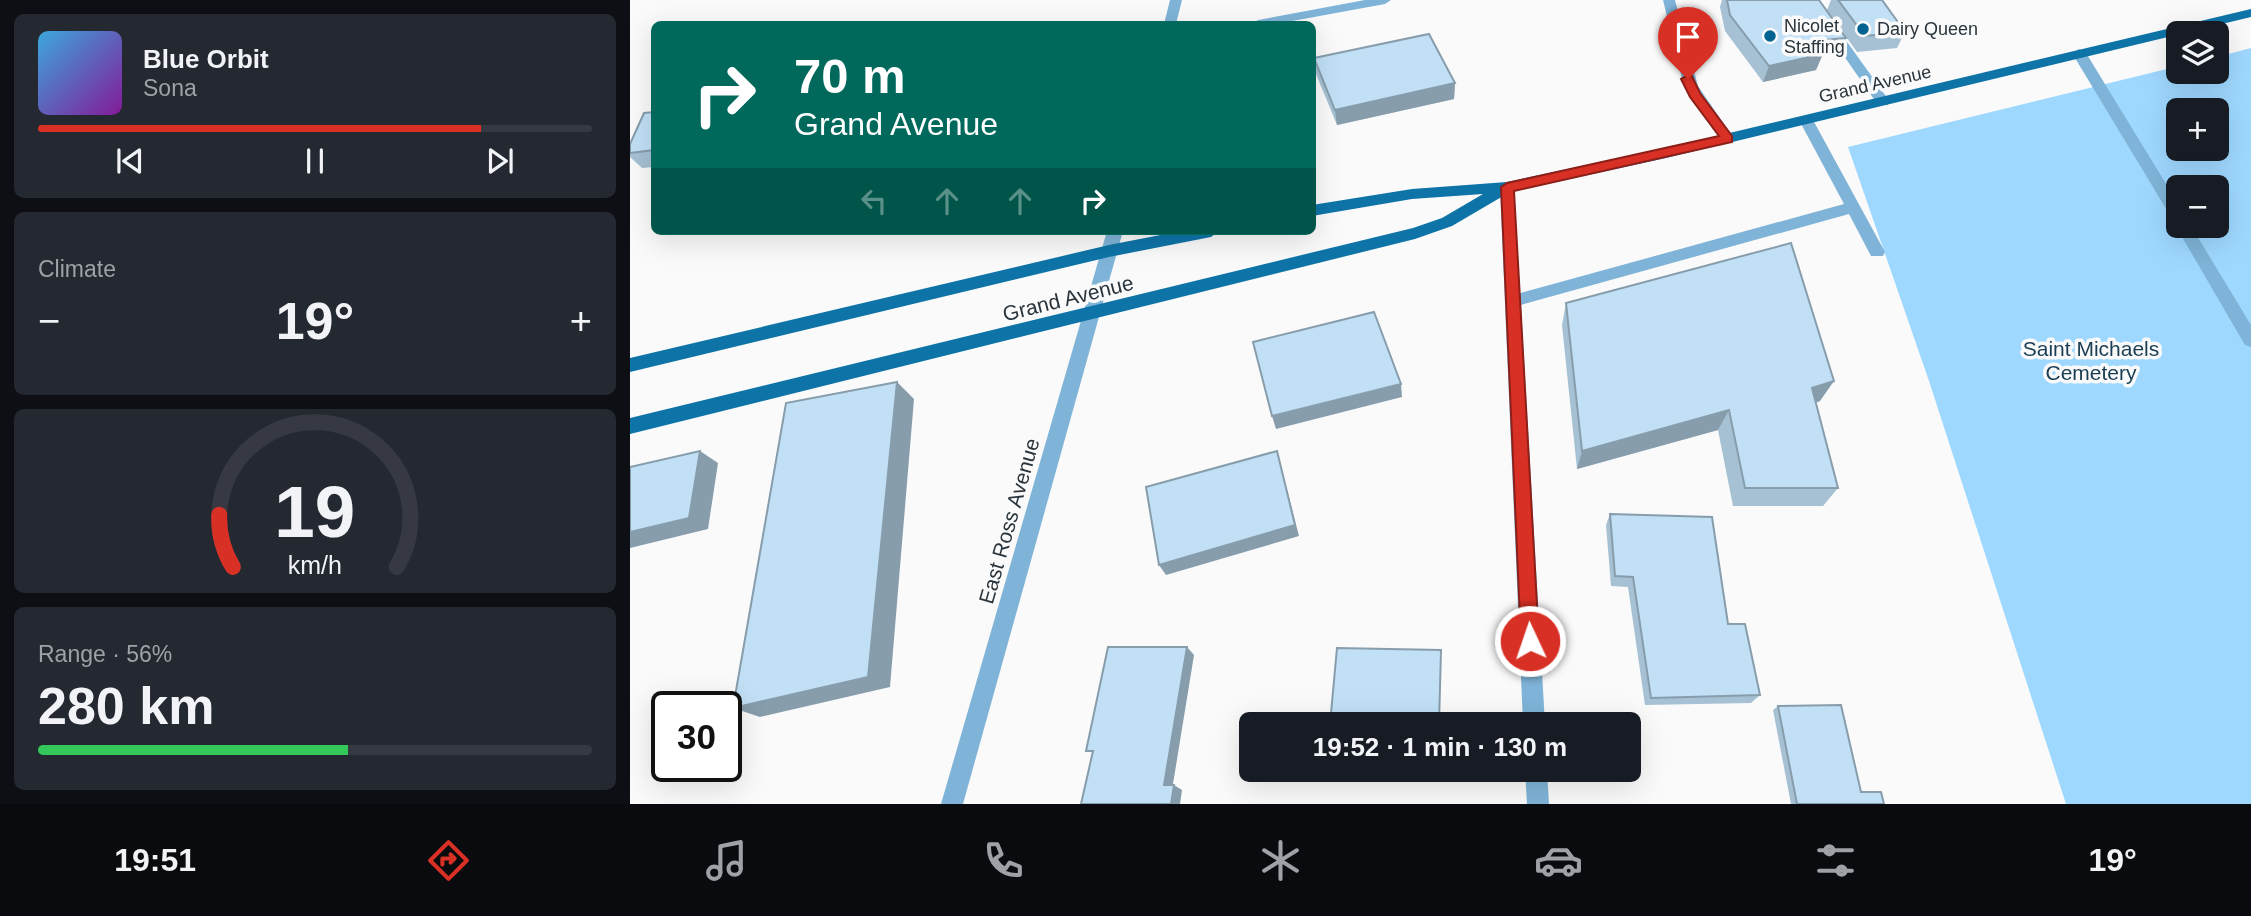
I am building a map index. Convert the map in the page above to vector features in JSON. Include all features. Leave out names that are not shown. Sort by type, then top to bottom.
[{"type":"main road","name":"Grand Avenue","points":[[1316,210],[1412,194],[1507,187],[1727,139],[2251,13]]},
{"type":"main road","name":"Grand Avenue","points":[[630,426],[1415,233],[1460,215],[1507,187]]},
{"type":"main road","name":"Grand Avenue","points":[[630,365],[1109,251],[1191,235]]},
{"type":"street","points":[[1171,21],[1176,0]]},
{"type":"street","points":[[1274,21],[1385,0]]},
{"type":"street","points":[[1669,0],[1691,87],[1727,139]]},
{"type":"street","points":[[1811,0],[1882,102]]},
{"type":"street","points":[[2079,53],[2166,197]]},
{"type":"street","points":[[1807,120],[1877,252]]},
{"type":"street","points":[[1507,187],[1533,712]]},
{"type":"street","points":[[1513,301],[1853,207]]},
{"type":"street","name":"East Ross Avenue","points":[[952,804],[1114,235]]},
{"type":"street","points":[[2190,238],[2251,340]]},
{"type":"street","points":[[1537,782],[1538,804]]},
{"type":"green space","name":"Saint Michaels Cemetery","points":[[2251,48],[2251,804],[2066,804],[1929,381],[1848,147],[2166,69],[2166,84],[2229,84],[2229,54]]},
{"type":"building","points":[[1727,0],[1819,0],[1846,38],[1812,41],[1823,54],[1769,66],[1730,15]]},
{"type":"building","points":[[1838,0],[1882,0],[1905,32],[1865,36]]},
{"type":"building","points":[[1429,34],[1455,83],[1335,110],[1316,58]]},
{"type":"building","points":[[651,112],[651,150],[630,153],[630,144],[644,113]]},
{"type":"building","points":[[1791,243],[1834,381],[1812,388],[1838,488],[1745,488],[1729,410],[1582,451],[1566,303]]},
{"type":"building","points":[[1374,312],[1401,384],[1272,416],[1253,342]]},
{"type":"building","points":[[897,382],[868,677],[742,706],[742,691],[736,691],[786,403]]},
{"type":"building","points":[[700,451],[689,518],[630,532],[630,467]]},
{"type":"building","points":[[1277,451],[1295,525],[1159,565],[1146,487]]},
{"type":"building","points":[[1610,514],[1712,517],[1728,624],[1745,624],[1760,695],[1651,698],[1633,577],[1615,576]]},
{"type":"building","points":[[1108,647],[1187,647],[1164,785],[1174,785],[1171,804],[1081,804],[1093,751],[1086,751]]},
{"type":"building","points":[[1337,648],[1441,650],[1439,712],[1331,712]]},
{"type":"building","points":[[1841,705],[1861,792],[1881,792],[1884,804],[1797,804],[1778,706]]},
{"type":"place","name":"Dairy Queen","points":[[1863,29]]},
{"type":"place","name":"Nicolet Staffing","points":[[1770,36]]},
{"type":"route","points":[[1530,641],[1507,187],[1727,139],[1695,94],[1688,79]]}]
